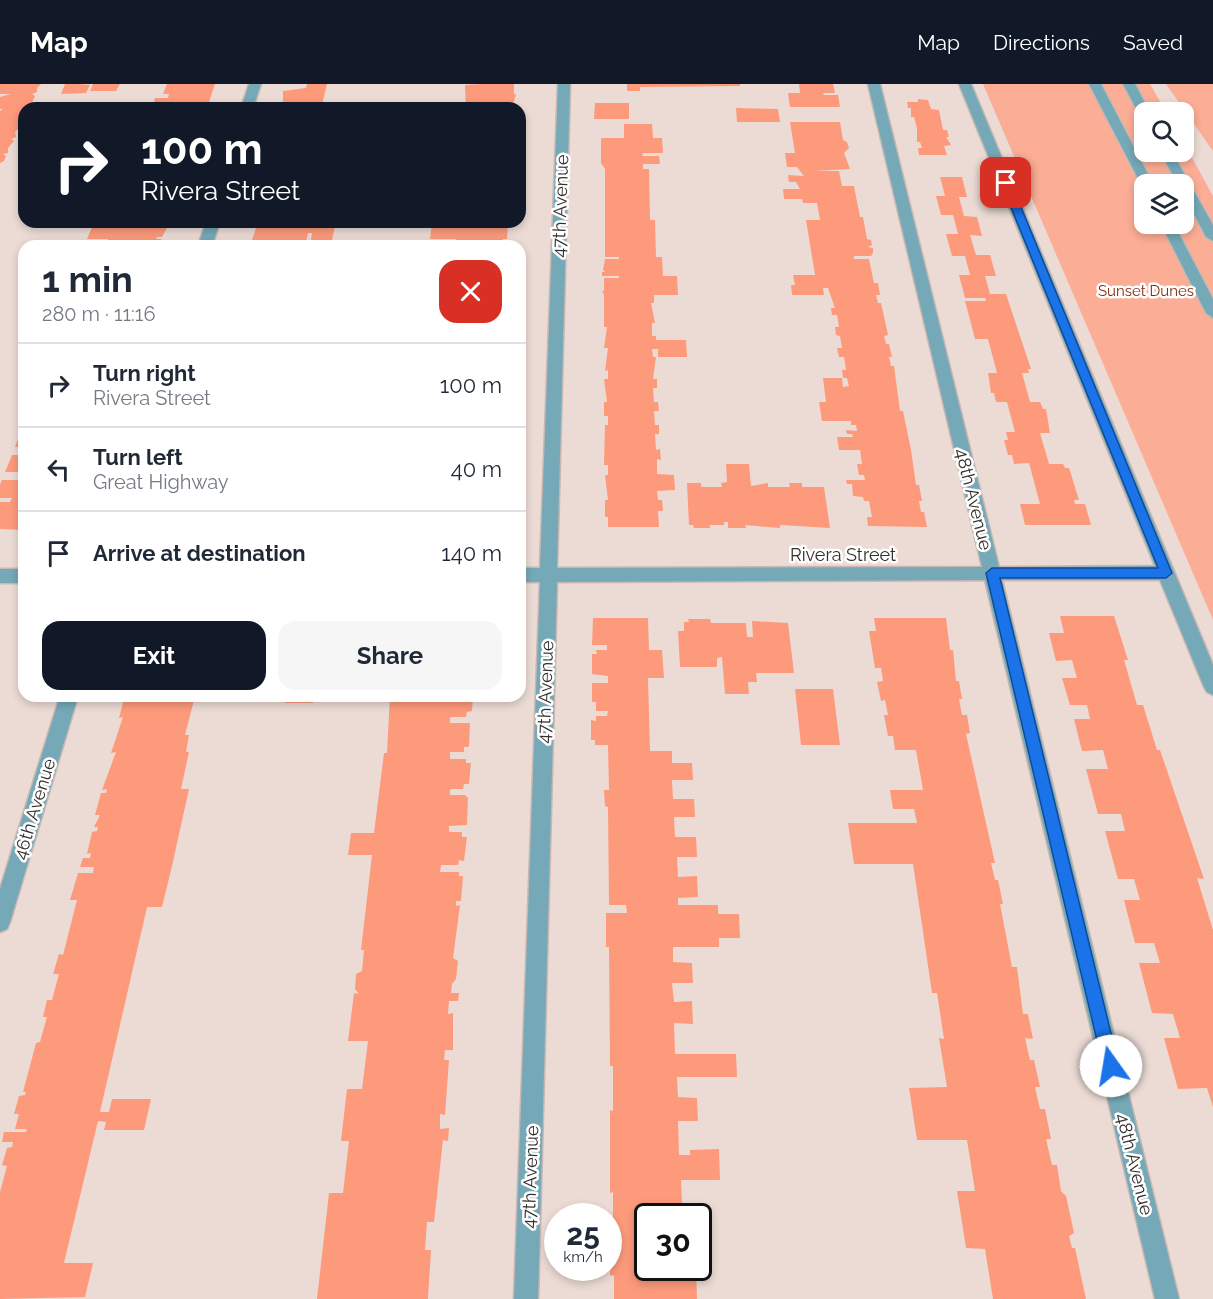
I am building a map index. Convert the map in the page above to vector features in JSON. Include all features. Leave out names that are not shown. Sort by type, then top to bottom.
[{"type":"street","points":[[249,102],[255,84]]},
{"type":"street","name":"47th Avenue","points":[[526,1299],[564,84]]},
{"type":"street","name":"48th Avenue","points":[[874,84],[1167,1299]]},
{"type":"street","points":[[965,84],[1213,687]]},
{"type":"street","points":[[1095,84],[1141,174]]},
{"type":"street","points":[[1129,84],[1138,102]]},
{"type":"street","points":[[1172,162],[1213,237]]},
{"type":"street","points":[[1172,234],[1213,313]]},
{"type":"street","name":"Rivera Street","points":[[526,575],[1166,573]]},
{"type":"street","points":[[0,576],[18,576]]},
{"type":"street","name":"46th Avenue","points":[[0,922],[67,702]]},
{"type":"green space","name":"Sunset Dunes","points":[[983,84],[1150,84],[1160,102],[1134,102],[1134,162],[1194,161],[1213,196],[1213,620]]},
{"type":"green space","points":[[1166,84],[1213,84],[1213,151],[1194,124],[1194,102],[1179,102]]},
{"type":"building","points":[[0,84],[41,84],[37,92],[32,94],[35,96],[32,102],[18,102],[16,137],[11,139],[14,141],[8,148],[8,153],[3,154],[6,156],[4,161],[0,163],[0,111],[3,109],[0,109],[0,97],[11,94],[0,94]]},
{"type":"building","points":[[65,84],[90,85],[86,93],[61,94]]},
{"type":"building","points":[[93,84],[120,84],[116,91],[90,91]]},
{"type":"building","points":[[167,84],[215,84],[209,102],[154,102],[155,98],[168,98],[169,94],[163,94]]},
{"type":"building","points":[[307,84],[327,84],[323,102],[283,102],[283,91],[306,88]]},
{"type":"building","points":[[514,84],[514,94],[516,94],[514,102],[466,102],[465,85]]},
{"type":"building","points":[[627,84],[740,84],[740,86],[640,87],[640,91],[627,91]]},
{"type":"building","points":[[799,84],[833,84],[835,93],[823,93],[824,95],[838,95],[840,107],[790,107],[788,93],[800,93]]},
{"type":"building","points":[[918,99],[928,100],[931,109],[939,110],[943,130],[947,130],[949,137],[946,137],[951,145],[944,146],[947,155],[919,155],[918,148],[922,148],[920,142],[917,142],[917,128],[907,102],[918,102]]},
{"type":"building","points":[[595,103],[629,103],[629,119],[594,119]]},
{"type":"building","points":[[736,108],[778,109],[780,122],[737,122]]},
{"type":"building","points":[[790,122],[840,122],[843,140],[847,142],[849,148],[844,153],[850,169],[813,171],[839,171],[842,186],[854,186],[860,217],[863,217],[867,239],[871,240],[872,245],[868,247],[873,248],[873,253],[871,256],[854,256],[854,259],[869,259],[874,283],[878,283],[880,295],[876,295],[878,303],[881,303],[888,335],[884,336],[886,344],[889,344],[892,357],[889,357],[891,366],[894,366],[900,411],[903,411],[916,485],[919,485],[922,501],[919,501],[921,512],[924,512],[927,527],[868,526],[867,517],[872,517],[869,501],[864,501],[863,497],[853,496],[852,484],[847,484],[846,480],[865,480],[864,475],[859,475],[857,464],[862,464],[860,450],[839,450],[837,437],[853,437],[852,434],[847,434],[846,430],[857,431],[856,425],[851,425],[851,421],[822,421],[819,402],[826,402],[823,378],[842,378],[843,387],[849,386],[847,378],[843,378],[842,370],[846,370],[844,357],[839,357],[837,348],[842,348],[840,336],[836,335],[835,327],[839,327],[837,315],[832,315],[831,308],[835,308],[828,288],[823,288],[824,295],[792,295],[791,285],[795,285],[793,275],[815,275],[806,220],[820,220],[817,203],[803,203],[802,199],[784,199],[783,189],[800,189],[796,182],[789,182],[788,175],[804,176],[797,167],[787,167],[785,153],[795,153]]},
{"type":"building","points":[[624,124],[652,124],[653,138],[662,138],[663,153],[642,153],[643,156],[659,156],[660,164],[643,164],[643,169],[649,169],[650,220],[655,220],[656,257],[662,257],[663,276],[677,276],[678,295],[654,295],[654,303],[651,303],[655,323],[652,323],[652,336],[656,336],[656,340],[686,340],[687,357],[658,357],[658,349],[652,349],[653,357],[656,357],[653,379],[657,379],[657,388],[653,388],[654,402],[658,402],[659,411],[654,411],[655,425],[659,425],[659,434],[655,434],[656,450],[660,449],[661,460],[657,459],[657,474],[674,475],[675,490],[657,491],[658,500],[662,500],[663,511],[658,511],[659,527],[608,527],[608,517],[605,517],[605,500],[608,500],[605,475],[608,475],[608,465],[604,465],[605,425],[608,425],[608,416],[604,416],[604,402],[607,402],[604,379],[608,379],[608,370],[605,371],[608,348],[604,348],[607,327],[604,327],[602,291],[604,291],[604,278],[619,278],[619,276],[602,276],[602,272],[605,272],[603,270],[605,259],[619,259],[619,257],[605,257],[605,169],[601,163],[601,138],[624,138]]},
{"type":"building","points":[[940,177],[962,177],[967,197],[959,197],[964,216],[977,217],[982,236],[970,235],[976,255],[990,255],[996,276],[985,276],[990,294],[1006,294],[1031,369],[1028,369],[1029,373],[1022,373],[1030,402],[1040,402],[1043,409],[1046,409],[1050,433],[1040,433],[1049,464],[1063,464],[1065,468],[1069,468],[1079,500],[1074,500],[1075,504],[1085,504],[1091,525],[1025,525],[1020,504],[1040,504],[1029,463],[1014,464],[1012,455],[1008,455],[1004,440],[1008,440],[1006,432],[1015,432],[1007,402],[996,402],[994,393],[991,393],[988,373],[997,373],[988,339],[975,339],[965,301],[986,301],[985,298],[965,298],[959,275],[970,275],[965,256],[952,256],[946,234],[958,234],[953,215],[941,215],[936,196],[945,196]]},
{"type":"building","points":[[92,228],[167,228],[162,237],[156,239],[161,240],[87,239]]},
{"type":"building","points":[[256,228],[335,228],[332,240],[311,240],[312,233],[308,233],[306,240],[252,240]]},
{"type":"building","points":[[431,228],[508,228],[507,239],[503,240],[430,239]]},
{"type":"building","points":[[12,455],[18,455],[18,472],[5,472]]},
{"type":"building","points":[[726,464],[749,464],[751,486],[768,483],[768,487],[790,487],[789,483],[802,483],[802,487],[824,487],[830,528],[745,525],[746,528],[728,528],[728,522],[724,522],[724,525],[710,525],[710,528],[694,528],[693,525],[689,525],[687,483],[701,483],[701,487],[722,487],[721,483],[727,482]]},
{"type":"building","points":[[2,480],[18,480],[18,530],[0,529],[0,502],[10,502],[12,498],[0,498]]},
{"type":"building","points":[[1060,616],[1114,616],[1128,660],[1124,660],[1137,705],[1143,705],[1204,879],[1197,878],[1213,930],[1213,1107],[1207,1088],[1178,1089],[1164,1038],[1180,1038],[1173,1014],[1152,1013],[1139,963],[1160,963],[1154,943],[1135,943],[1124,900],[1140,900],[1134,879],[1118,879],[1105,831],[1125,831],[1121,814],[1098,814],[1086,769],[1108,769],[1103,750],[1082,751],[1074,719],[1090,719],[1087,705],[1070,705],[1062,678],[1077,678],[1072,660],[1056,661],[1049,633],[1064,633]]},
{"type":"building","points":[[593,618],[648,618],[649,650],[662,650],[664,678],[648,678],[650,751],[672,751],[672,763],[692,763],[693,780],[672,780],[673,799],[694,799],[695,817],[674,817],[675,837],[696,837],[697,857],[677,857],[678,877],[697,876],[698,897],[678,898],[678,905],[718,905],[718,914],[739,914],[740,938],[719,938],[719,947],[673,947],[673,962],[692,963],[693,983],[672,983],[674,1002],[692,1001],[693,1024],[674,1023],[675,1054],[736,1054],[737,1077],[677,1077],[678,1097],[697,1098],[698,1121],[678,1121],[679,1155],[690,1155],[690,1150],[719,1149],[720,1180],[681,1180],[682,1203],[634,1203],[634,1281],[696,1281],[697,1299],[614,1299],[614,1281],[622,1281],[622,1203],[613,1203],[613,1192],[610,1193],[610,1110],[613,1111],[613,1066],[610,1066],[609,947],[606,947],[606,913],[627,913],[626,905],[609,905],[608,807],[605,806],[604,790],[609,790],[608,745],[595,745],[595,740],[591,740],[591,720],[596,721],[596,716],[607,716],[608,711],[596,711],[596,702],[592,702],[592,683],[608,683],[608,676],[592,674],[592,654],[597,654],[596,650],[607,650],[607,645],[592,645]]},
{"type":"building","points":[[874,618],[946,618],[950,650],[953,650],[956,681],[959,681],[962,699],[959,699],[962,715],[967,715],[970,733],[966,734],[995,863],[991,863],[995,880],[998,880],[1003,904],[1000,904],[1012,967],[1017,967],[1023,1014],[1028,1014],[1033,1039],[1025,1038],[1030,1060],[1034,1060],[1040,1087],[1035,1087],[1040,1109],[1045,1109],[1051,1139],[1046,1139],[1052,1165],[1057,1165],[1061,1191],[1066,1196],[1074,1233],[1069,1236],[1072,1248],[1075,1248],[1086,1299],[993,1299],[985,1249],[966,1248],[957,1191],[975,1191],[967,1140],[917,1140],[909,1088],[947,1087],[939,1038],[944,1039],[937,993],[932,993],[913,864],[854,864],[848,823],[917,823],[914,809],[893,809],[890,790],[923,790],[916,750],[895,750],[893,736],[888,736],[884,715],[888,715],[885,700],[881,701],[877,682],[883,681],[881,668],[875,668],[869,631],[876,631]]},
{"type":"building","points":[[688,619],[710,619],[711,623],[746,623],[747,637],[753,637],[752,621],[788,623],[794,673],[756,673],[757,682],[748,682],[749,694],[725,694],[722,657],[717,658],[717,667],[680,667],[678,631],[684,631],[684,622],[689,622]]},
{"type":"building","points":[[795,689],[833,689],[840,745],[801,745]]},
{"type":"building","points":[[123,702],[193,702],[185,735],[189,735],[186,752],[189,752],[181,789],[189,789],[172,866],[162,907],[147,907],[100,1112],[109,1112],[112,1099],[151,1099],[144,1130],[104,1130],[106,1122],[98,1121],[64,1263],[93,1263],[85,1297],[0,1299],[0,1192],[7,1166],[2,1165],[7,1148],[12,1147],[13,1142],[2,1142],[4,1132],[26,1132],[27,1129],[15,1129],[19,1114],[14,1114],[19,1096],[25,1095],[26,1092],[23,1092],[36,1043],[40,1042],[47,1017],[43,1017],[47,1000],[52,1000],[59,974],[53,974],[59,954],[63,955],[77,900],[70,900],[78,873],[93,873],[94,867],[80,867],[83,858],[90,858],[91,853],[87,854],[92,832],[97,831],[98,827],[94,827],[100,815],[95,815],[101,793],[106,793],[107,789],[102,790],[116,752],[111,753],[123,717],[119,718]]},
{"type":"building","points":[[285,702],[313,702],[313,703]]},
{"type":"building","points":[[390,702],[473,702],[472,711],[467,712],[466,717],[450,717],[450,723],[470,723],[469,747],[464,747],[464,752],[450,752],[450,759],[466,759],[466,763],[471,763],[469,784],[464,784],[463,789],[450,789],[450,795],[465,795],[468,798],[467,825],[449,826],[449,832],[462,832],[462,837],[467,837],[464,861],[459,860],[458,865],[441,865],[440,872],[459,872],[459,876],[463,876],[461,901],[456,901],[456,906],[460,905],[453,958],[458,961],[456,979],[452,984],[451,993],[459,993],[458,1001],[449,1001],[448,1014],[453,1013],[453,1050],[445,1050],[444,1060],[449,1060],[445,1115],[440,1114],[440,1129],[449,1128],[448,1141],[443,1140],[434,1222],[427,1222],[425,1250],[431,1250],[428,1299],[317,1299],[329,1193],[343,1193],[349,1141],[341,1141],[347,1089],[362,1089],[368,1041],[348,1041],[354,993],[359,994],[355,989],[356,974],[362,971],[364,950],[361,950],[372,855],[348,855],[351,833],[374,833],[384,753],[387,753]]},
{"type":"route","points":[[1006,183],[1166,573],[992,573],[1111,1066]]}]
